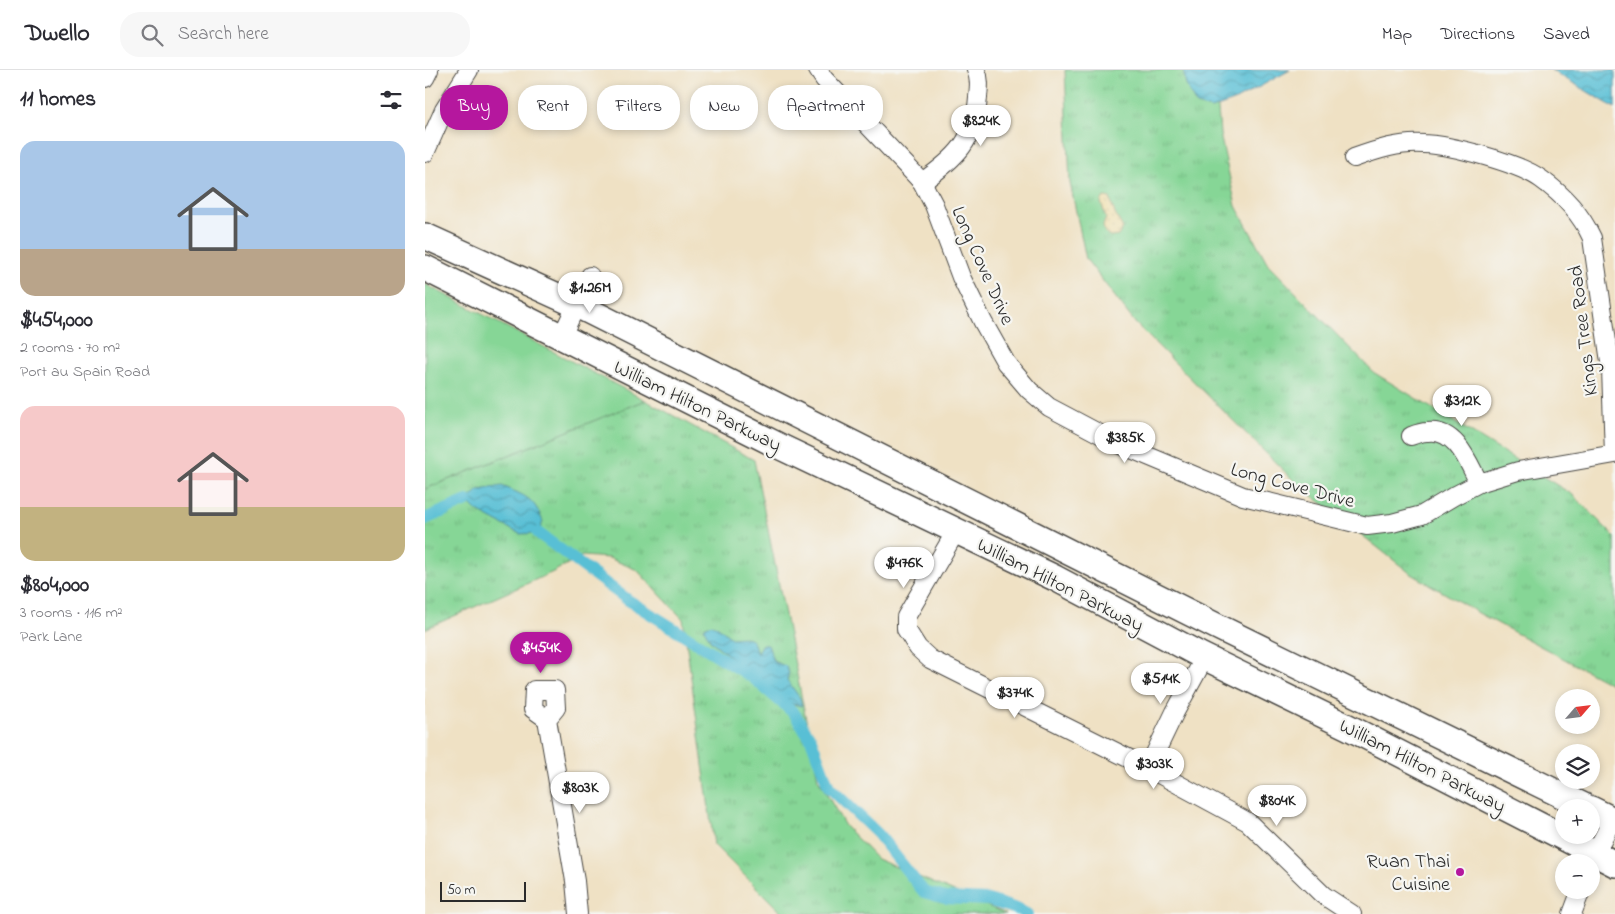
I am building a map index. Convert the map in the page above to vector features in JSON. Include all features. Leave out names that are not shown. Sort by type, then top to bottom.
[{"type":"highway","name":"William Hilton Parkway","points":[[425,236],[577,305],[1216,626],[1570,799]]},
{"type":"highway","name":"William Hilton Parkway","points":[[425,268],[783,448],[1055,578],[1205,657],[1348,727],[1605,839]]},
{"type":"highway","points":[[1205,657],[1230,643],[1313,673]]},
{"type":"street","points":[[425,78],[429,70]]},
{"type":"street","points":[[425,153],[444,110],[469,70]]},
{"type":"street","name":"Long Cove Drive","points":[[818,70],[823,79],[922,182],[935,205],[961,276],[983,322],[1006,363],[1029,390],[1049,407],[1117,443],[1243,496],[1367,526],[1392,523],[1422,516],[1479,483],[1518,471],[1614,454]]},
{"type":"street","points":[[922,182],[959,152],[971,131],[977,106],[978,74]]},
{"type":"street","name":"Kings Tree Road","points":[[1354,158],[1376,150],[1399,146],[1424,144],[1450,148],[1516,167],[1540,178],[1570,204],[1586,224],[1592,238],[1611,369],[1614,454]]},
{"type":"street","points":[[561,338],[590,276]]},
{"type":"street","points":[[1411,436],[1428,431],[1442,433],[1455,441],[1479,483]]},
{"type":"street","points":[[956,531],[907,617],[905,630],[918,648],[930,659],[1148,768],[1248,822],[1323,895],[1353,914]]},
{"type":"street","points":[[1148,768],[1175,712],[1205,657]]},
{"type":"street","points":[[547,718],[575,881],[577,914]]},
{"type":"street","points":[[1572,914],[1578,899]]},
{"type":"green space","points":[[1065,70],[1215,70],[1220,134],[1236,206],[1268,264],[1373,372],[1573,495],[1615,537],[1615,686],[1482,615],[1410,573],[1296,483],[1136,324],[1086,259],[1070,183]]},
{"type":"green space","points":[[425,284],[645,400],[425,489]]},
{"type":"green space","points":[[645,400],[754,460],[818,779],[845,826],[877,859],[1006,914],[783,914],[714,845],[683,619],[637,570],[609,558],[582,556],[553,572],[425,629],[425,489]]},
{"type":"sand","points":[[1104,197],[1110,198],[1115,214],[1123,228],[1118,236],[1111,237],[1105,233],[1103,226],[1106,218],[1101,202]]},
{"type":"water","points":[[1183,70],[1290,70],[1234,101],[1211,109],[1196,105],[1186,85]]},
{"type":"water","points":[[1551,70],[1615,70],[1615,108]]},
{"type":"water","points":[[502,486],[528,498],[536,507],[543,522],[538,533],[520,534],[477,511],[467,501],[479,490]]},
{"type":"water","points":[[712,624],[731,638],[746,637],[752,640],[757,654],[761,645],[768,645],[774,662],[786,666],[789,673],[787,680],[800,698],[802,706],[793,704],[771,691],[711,641],[704,629]]},
{"type":"waterway","points":[[425,519],[467,501]]},
{"type":"waterway","points":[[538,533],[628,600],[752,677],[794,713],[811,739],[829,787],[878,834],[924,892],[945,898],[988,900],[1027,914]]},
{"type":"place","name":"Ruan Thai Cuisine","points":[[1460,872]]}]
